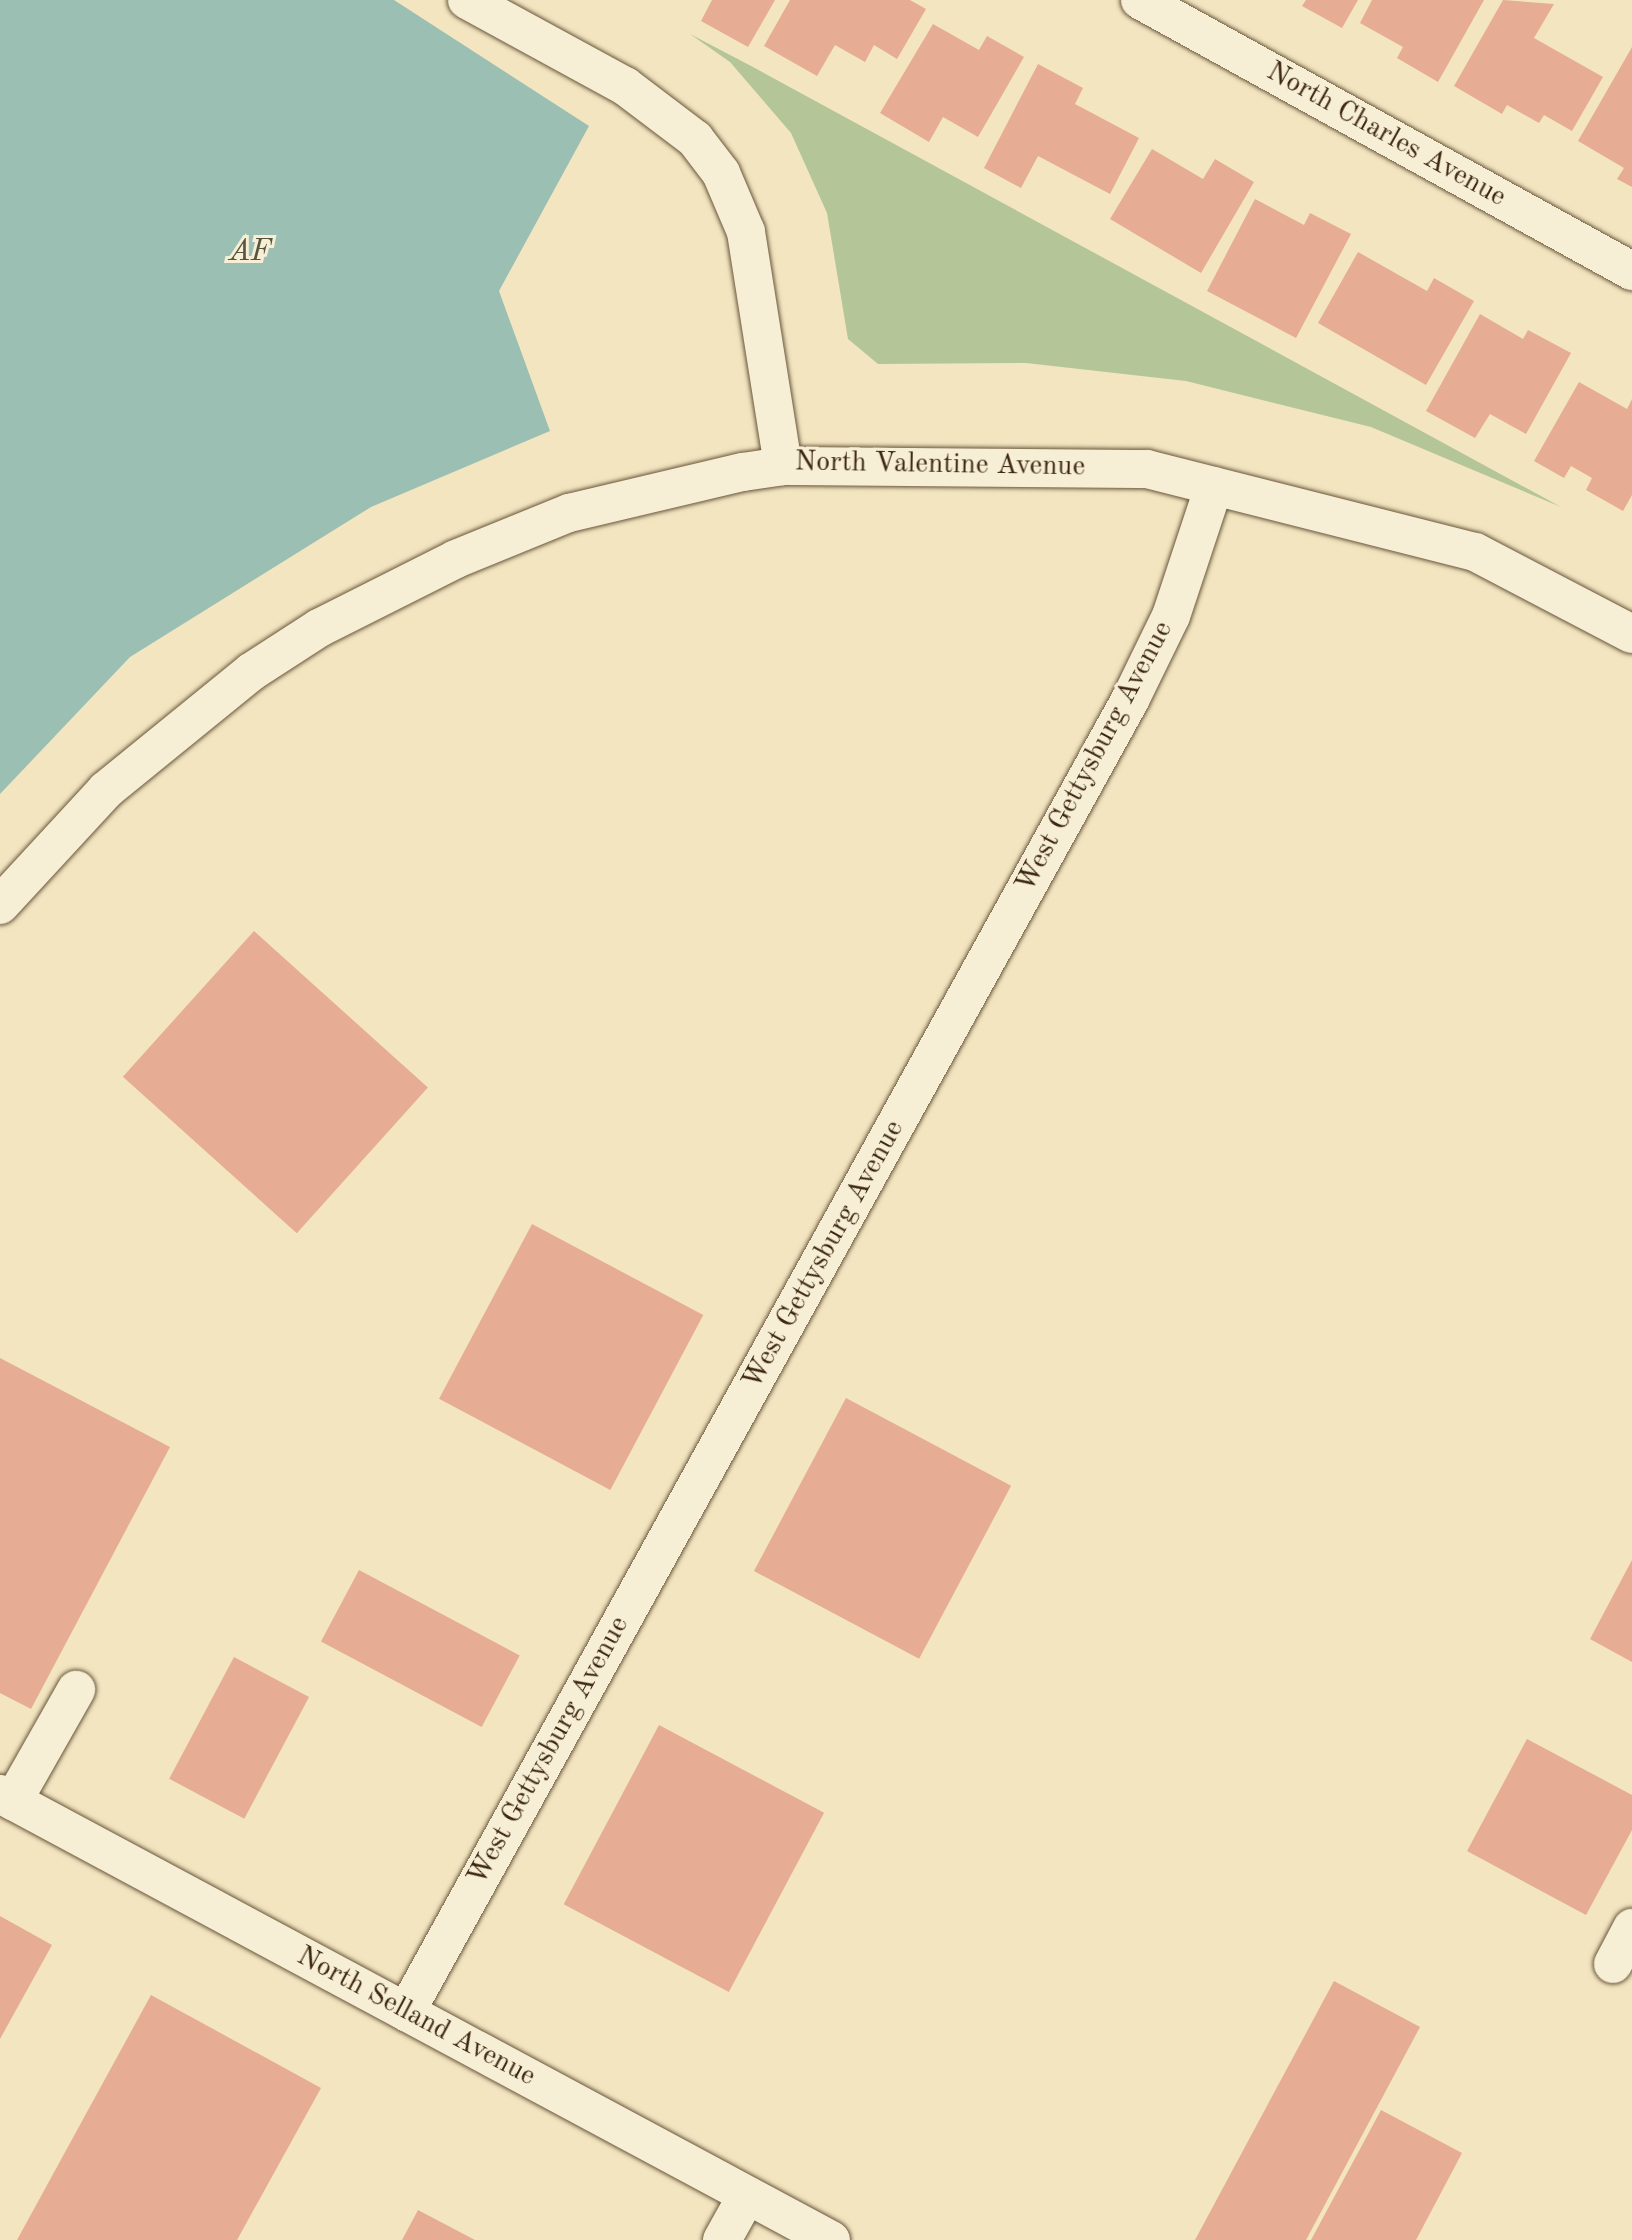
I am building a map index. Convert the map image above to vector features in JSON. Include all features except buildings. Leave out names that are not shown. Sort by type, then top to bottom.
[{"type":"street","name":"North Valentine Avenue","points":[[467,0],[625,86],[695,139],[721,173],[746,232],[783,466],[1147,468],[1475,552],[1632,634]]},
{"type":"street","name":"North Charles Avenue","points":[[1140,0],[1632,271]]},
{"type":"street","points":[[0,905],[106,790],[251,672],[319,628],[456,559],[569,513],[783,466]]},
{"type":"street","name":"West Gettysburg Avenue","points":[[406,2012],[1130,701],[1171,616],[1214,486]]},
{"type":"street","points":[[7,1798],[76,1690]]},
{"type":"street","name":"North Selland Avenue","points":[[7,1798],[831,2240]]},
{"type":"street","points":[[1613,1964],[1632,1928]]},
{"type":"street","points":[[722,2240],[747,2195]]},
{"type":"green space","points":[[690,34],[1561,507],[1371,427],[1186,381],[1026,363],[878,364],[848,339],[827,213],[791,133],[730,62]]},
{"type":"water","name":"AF","points":[[0,0],[394,0],[589,126],[499,291],[550,431],[371,507],[130,657],[0,794]]}]
